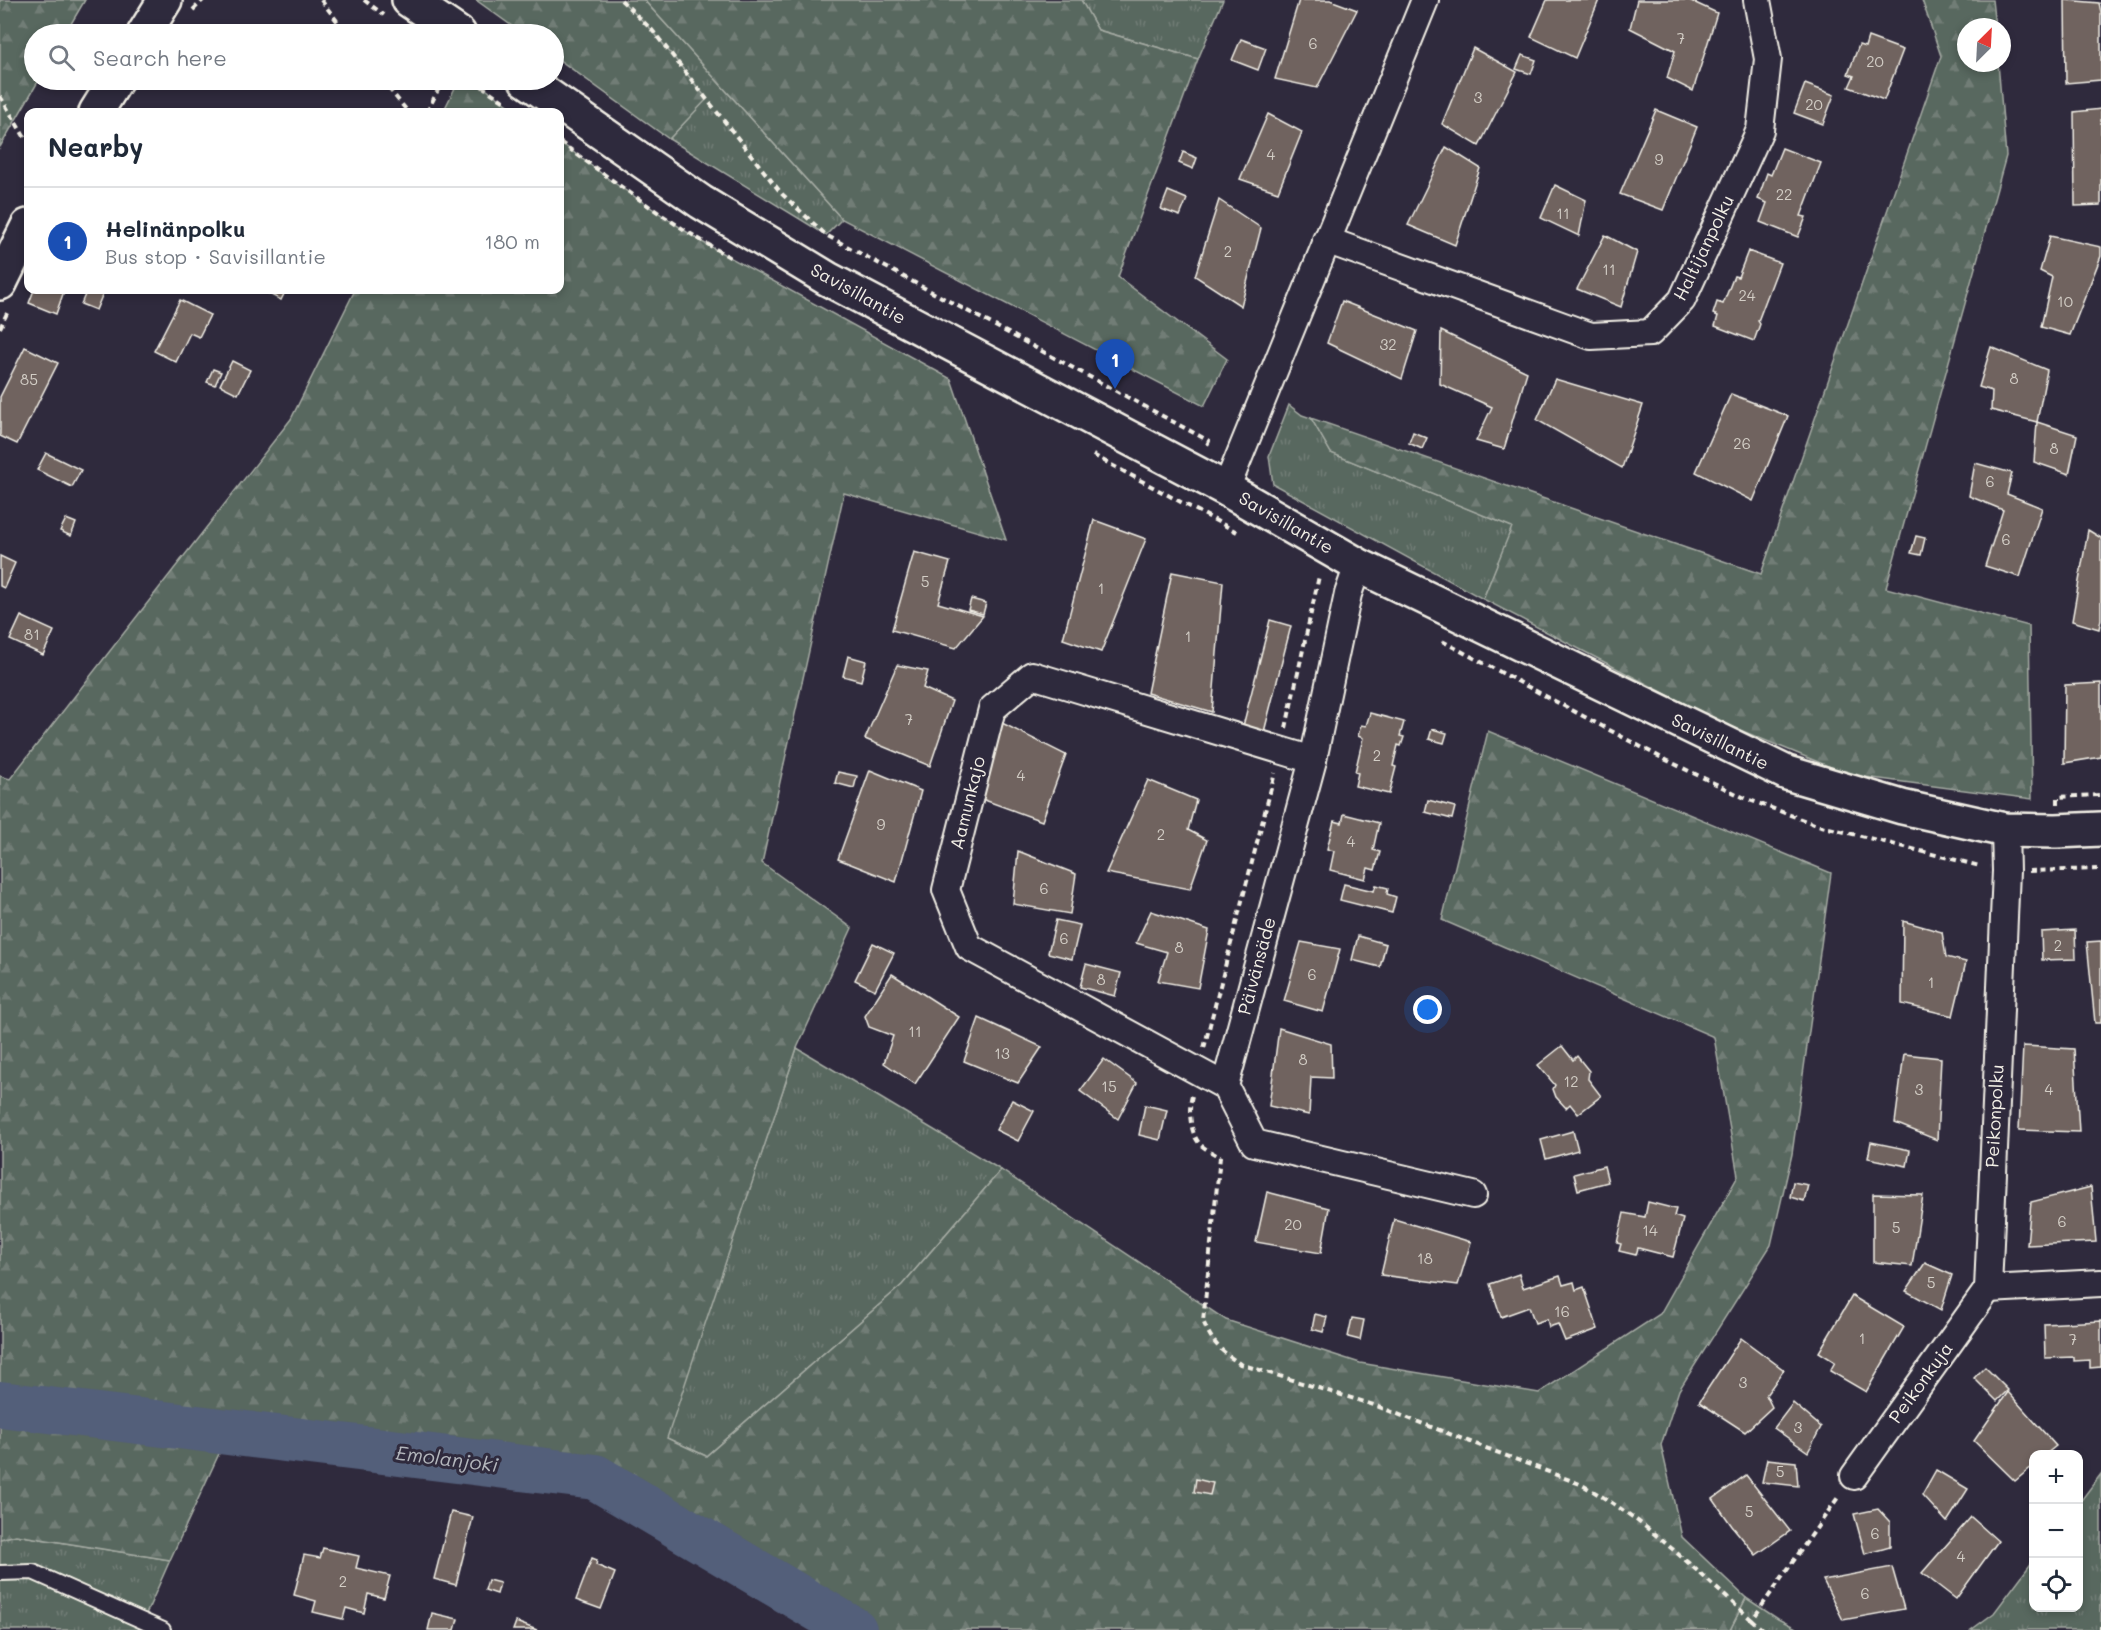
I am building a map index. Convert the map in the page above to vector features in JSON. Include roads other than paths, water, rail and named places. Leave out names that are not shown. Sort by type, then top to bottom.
[{"type":"street","points":[[150,24],[165,0]]},
{"type":"street","points":[[409,0],[444,24]]},
{"type":"street","points":[[1226,489],[1425,0]]},
{"type":"street","name":"Haltijanpolku","points":[[1326,240],[1591,336],[1650,333],[1682,300],[1760,130],[1768,59],[1757,0]]},
{"type":"street","points":[[98,108],[110,90]]},
{"type":"street","name":"Savisillantie","points":[[518,93],[543,108]]},
{"type":"street","name":"Savisillantie","points":[[564,120],[828,279],[1226,489],[1358,565],[1787,773],[1902,807],[2005,830],[2101,829]]},
{"type":"street","points":[[0,283],[24,234]]},
{"type":"street","name":"Päivänsäde","points":[[1225,1086],[1313,759],[1348,594],[1358,565]]},
{"type":"street","name":"Aamunkajo","points":[[1225,1086],[969,947],[946,890],[989,720],[992,709],[1032,675],[1313,759]]},
{"type":"street","name":"Peikonpolku","points":[[1988,1289],[2006,871],[2005,830]]},
{"type":"street","points":[[1225,1086],[1254,1143],[1473,1195]]},
{"type":"street","points":[[1988,1289],[2101,1283]]},
{"type":"street","name":"Peikonkuja","points":[[1854,1476],[1988,1289]]},
{"type":"lane","points":[[0,1573],[33,1572],[163,1630]]},
{"type":"waterway","name":"Emolanjoki","points":[[0,1404],[595,1477],[854,1630]]},
{"type":"place","name":"Helinänpolku","points":[[1115,389]]}]
